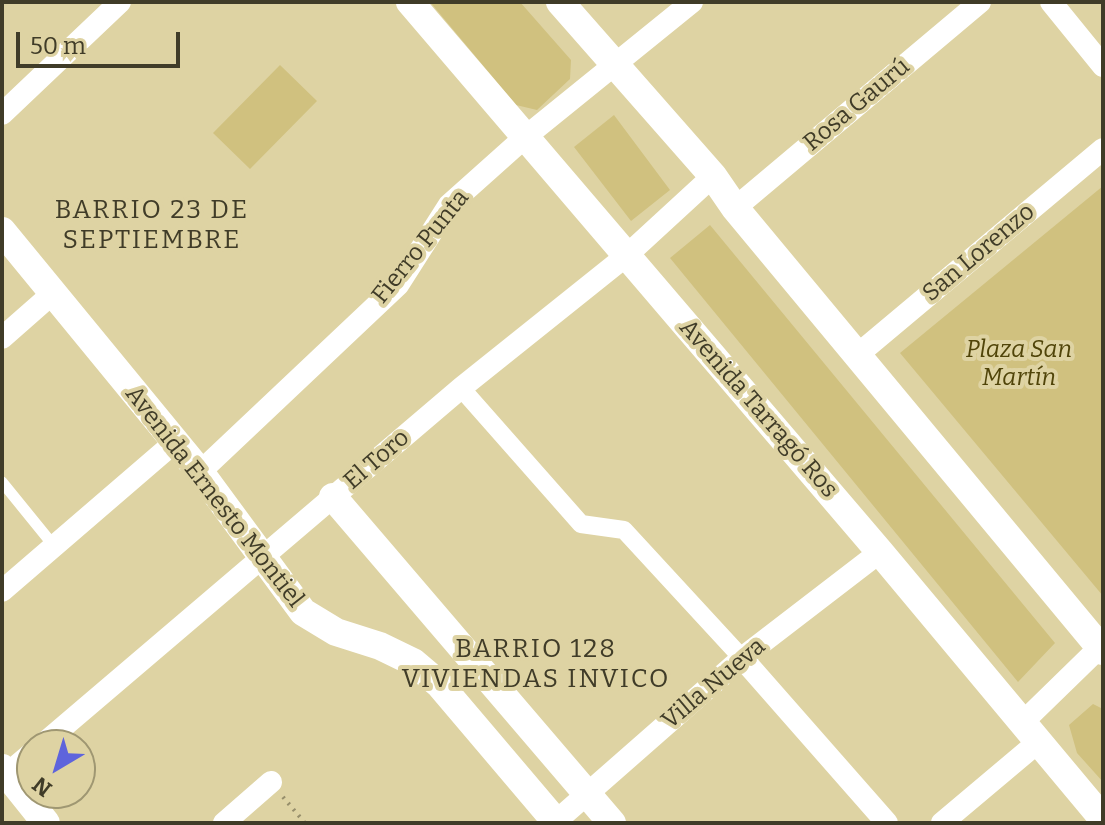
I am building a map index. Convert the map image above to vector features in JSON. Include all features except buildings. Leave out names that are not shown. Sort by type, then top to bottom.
[{"type":"street","points":[[2,114],[120,2]]},
{"type":"street","name":"Avenida Tarragó Ros","points":[[410,2],[880,552],[1103,819]]},
{"type":"street","points":[[560,2],[713,176],[735,208],[856,356],[1102,647],[1030,733],[942,823]]},
{"type":"street","name":"Fierro Punta","points":[[200,472],[398,285],[449,205],[524,138],[692,2]]},
{"type":"street","name":"Rosa Gaurú","points":[[735,208],[980,2]]},
{"type":"street","points":[[1051,2],[1103,66]]},
{"type":"street","name":"San Lorenzo","points":[[856,356],[1103,149]]},
{"type":"street","name":"El Toro","points":[[61,729],[461,388],[626,256],[713,176]]},
{"type":"street","name":"Avenida Ernesto Montiel","points":[[2,231],[200,472],[303,612],[336,632],[380,646],[413,662],[439,684],[556,822]]},
{"type":"street","points":[[2,338],[52,294]]},
{"type":"street","points":[[461,388],[581,524],[624,530],[887,823]]},
{"type":"street","points":[[2,591],[175,442]]},
{"type":"street","points":[[333,497],[612,823]]},
{"type":"street","name":"Villa Nueva","points":[[556,822],[742,658],[880,552]]},
{"type":"street","points":[[5,771],[46,823]]},
{"type":"street","points":[[224,823],[271,782]]},
{"type":"lane","points":[[2,482],[54,546]]},
{"type":"path","points":[[271,782],[305,823]]},
{"type":"green space","points":[[430,2],[520,2],[571,60],[570,79],[537,110],[516,105]]},
{"type":"green space","points":[[280,65],[317,101],[250,169],[213,133]]},
{"type":"green space","points":[[614,115],[670,190],[631,221],[574,147]]},
{"type":"green space","name":"Plaza San Martín","points":[[1103,186],[1103,596],[900,353]]},
{"type":"green space","points":[[710,225],[1055,643],[1018,682],[670,258]]},
{"type":"green space","points":[[1093,704],[1103,709],[1103,782],[1077,753],[1069,725]]},
{"type":"district","name":"BARRIO 23 DE SEPTIEMBRE","points":[[152,226]]},
{"type":"district","name":"BARRIO 128 VIVIENDAS INVICO","points":[[536,665]]}]
